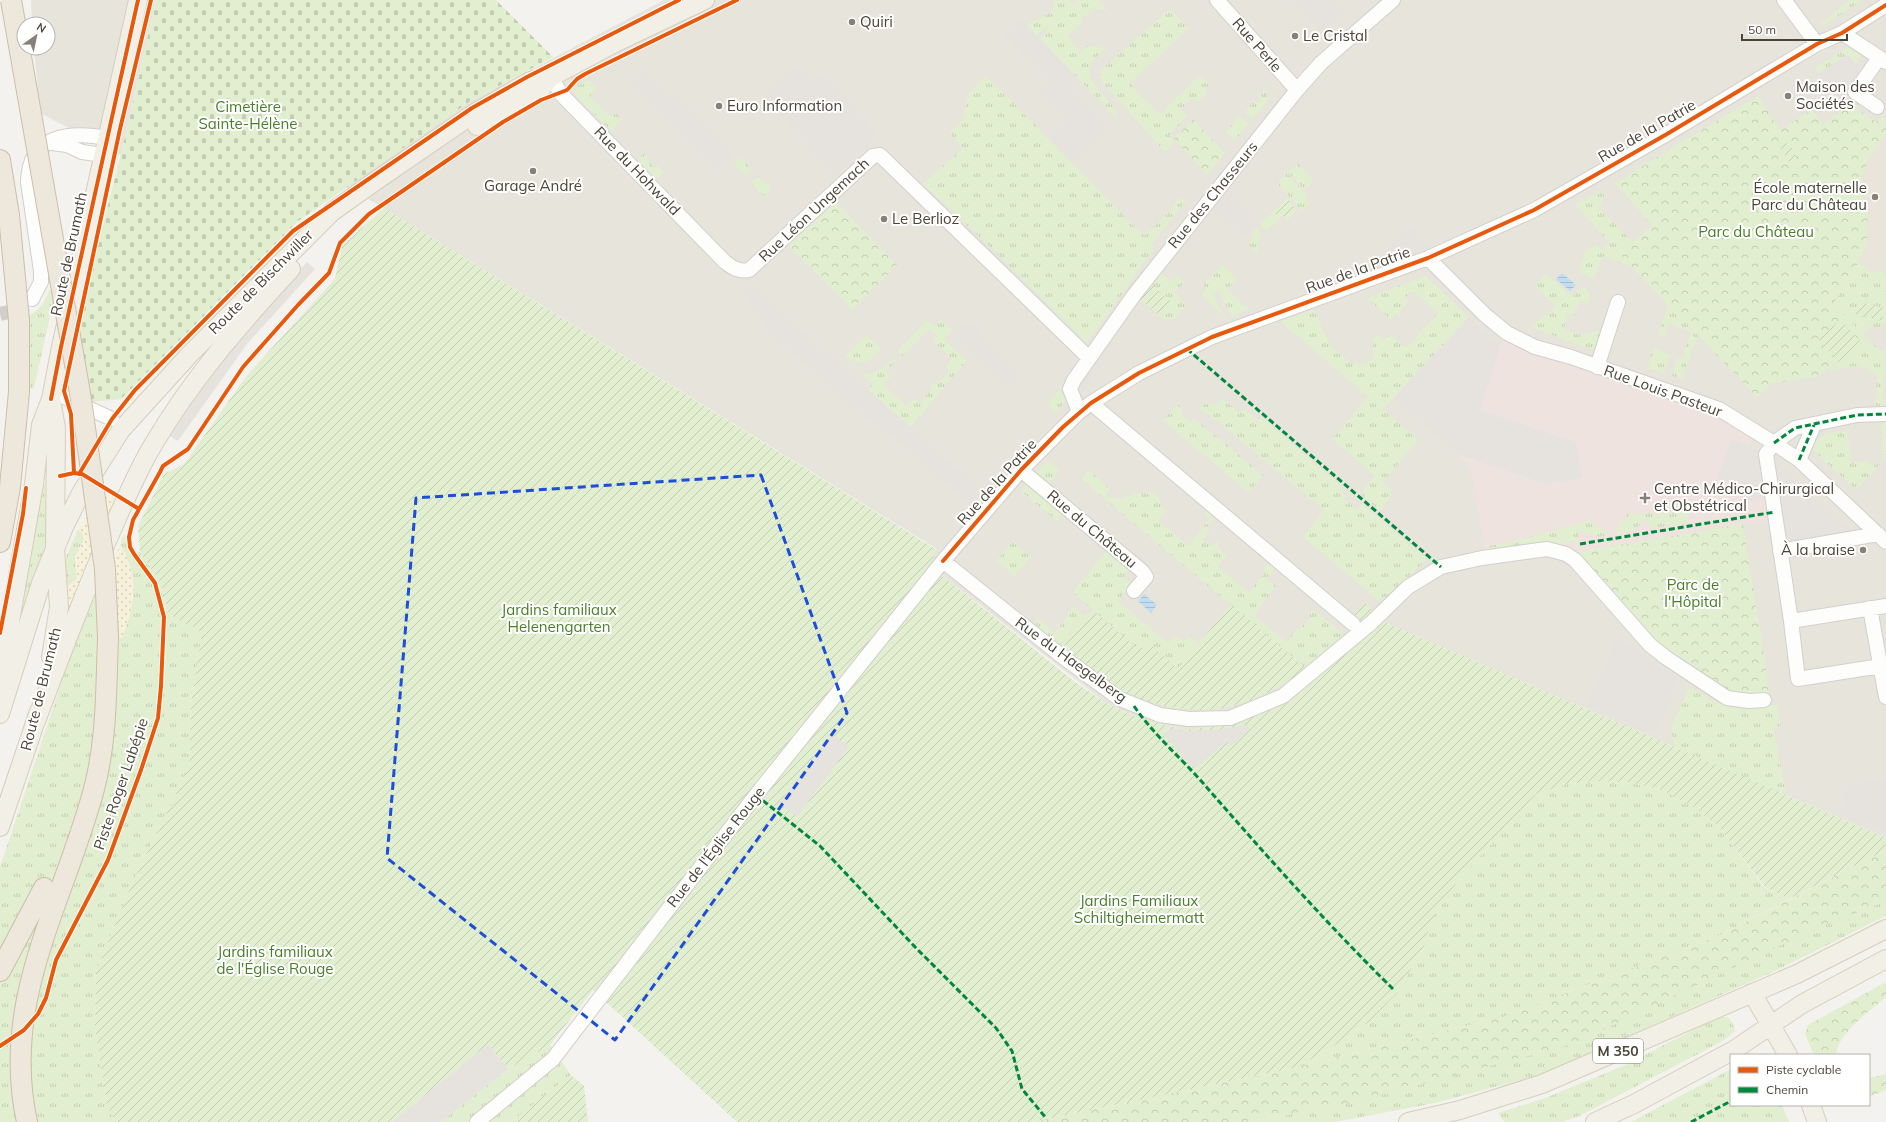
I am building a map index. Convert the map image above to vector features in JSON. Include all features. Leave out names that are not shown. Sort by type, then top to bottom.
[{"type":"highway","points":[[11,0],[80,393],[105,569],[108,638],[103,736],[101,756],[94,789],[83,822],[35,944],[19,999],[15,1046],[17,1082],[27,1122]]},
{"type":"highway","points":[[0,160],[9,215],[19,320],[19,392],[10,487],[0,542]]},
{"type":"highway","points":[[0,971],[47,882],[75,819],[86,787],[101,721],[107,663]]},
{"type":"main road","name":"Route de Brumath","points":[[0,827],[36,721],[58,620],[55,547],[55,490],[56,428],[59,398],[103,155],[138,0]]},
{"type":"main road","name":"Route de Bischwiller","points":[[55,547],[81,493],[109,448],[133,415],[190,354],[332,212],[473,114],[530,81],[551,77],[613,44],[705,0]]},
{"type":"main road","name":"Route de Bischwiller","points":[[36,721],[87,588],[139,469],[167,421],[202,372],[238,327],[312,245],[330,229],[380,191],[478,125],[537,93],[551,77]]},
{"type":"main road","name":"Route de Brumath","points":[[0,679],[32,492],[41,425],[59,398]]},
{"type":"main road","points":[[55,490],[66,496],[73,496],[81,493]]},
{"type":"main road","name":"Route de Brumath","points":[[0,714],[41,583],[55,547]]},
{"type":"main road","name":"M 350","points":[[1408,1122],[1460,1110],[1542,1084],[1797,974],[1886,929]]},
{"type":"main road","points":[[1595,1122],[1634,1104],[1734,1050],[1802,1004],[1886,959]]},
{"type":"main road","points":[[1752,993],[1787,1054]]},
{"type":"main road","points":[[1811,1106],[1817,1122]]},
{"type":"street","name":"Rue Perle","points":[[1217,0],[1297,90]]},
{"type":"street","name":"Rue des Chasseurs","points":[[1079,412],[1073,401],[1070,389],[1074,380],[1134,294],[1297,90],[1321,63],[1393,0]]},
{"type":"street","points":[[1784,0],[1818,44]]},
{"type":"street","name":"Rue de la Patrie","points":[[943,561],[1021,470],[1079,412],[1139,373],[1212,337],[1428,258],[1534,210],[1667,134],[1818,44],[1842,33],[1886,5]]},
{"type":"street","points":[[1842,33],[1883,60],[1855,92],[1877,107]]},
{"type":"street","name":"Rue du Hohwald","points":[[551,77],[561,94],[725,262]]},
{"type":"street","points":[[32,298],[41,282],[42,271],[28,174],[33,159],[46,144],[58,138],[85,134],[107,138]]},
{"type":"street","points":[[46,144],[67,145],[82,152],[103,155]]},
{"type":"street","name":"Rue Léon Ungemach","points":[[725,262],[742,271],[749,270],[873,156],[880,155],[1089,358]]},
{"type":"street","name":"Rue Louis Pasteur","points":[[1428,258],[1485,315],[1507,333],[1535,347],[1719,409],[1799,460],[1882,538]]},
{"type":"street","name":"Rue Louis Pasteur","points":[[1598,367],[1618,302]]},
{"type":"street","points":[[59,398],[112,419]]},
{"type":"street","points":[[1091,403],[1354,624]]},
{"type":"street","points":[[1881,666],[1798,679],[1792,621],[1766,454],[1774,443],[1795,428],[1857,415],[1886,414]]},
{"type":"street","points":[[1799,460],[1814,425]]},
{"type":"street","name":"Rue du Château","points":[[1021,470],[1142,571],[1146,577],[1134,591]]},
{"type":"street","name":"Rue Louis Pasteur","points":[[1780,551],[1882,538]]},
{"type":"street","name":"Rue du Haegelberg","points":[[943,561],[1059,654],[1120,699],[1160,715],[1189,719],[1230,718],[1283,696],[1376,618],[1408,587],[1441,567],[1482,558],[1547,549],[1566,554],[1575,560],[1650,645],[1665,658],[1717,693],[1727,698],[1748,701],[1764,700]]},
{"type":"street","name":"Rue de l'Église Rouge","points":[[477,1122],[553,1059],[759,791],[943,561]]},
{"type":"street","points":[[1792,621],[1886,606]]},
{"type":"street","points":[[1870,608],[1886,697]]},
{"type":"highlighted area","points":[[761,475],[847,713],[615,1040],[387,858],[416,498]]},
{"type":"shaded area","points":[[31,0],[156,0],[121,155],[40,113],[35,56],[56,56],[56,16],[32,16]]},
{"type":"shaded area","points":[[664,0],[1886,0],[1886,838],[1382,621],[1335,663],[1283,702],[1235,723],[1186,730],[1144,720],[1106,703],[929,565],[937,549],[384,208],[346,187],[469,102]]},
{"type":"shaded area","points":[[1291,0],[1334,0],[1345,12],[1321,34]]},
{"type":"shaded area","points":[[1020,19],[1076,78],[1068,86],[1107,126],[1073,164],[1046,136],[1065,117],[1038,91],[1048,81],[1003,35]]},
{"type":"shaded area","points":[[1847,54],[1863,72],[1847,94],[1857,101],[1844,109],[1838,104],[1827,111],[1815,92],[1825,85],[1818,74]]},
{"type":"shaded area","points":[[798,65],[814,82],[823,74],[878,135],[836,175],[763,98]]},
{"type":"shaded area","points":[[643,72],[669,99],[677,93],[734,155],[716,172],[632,82]]},
{"type":"shaded area","points":[[1886,133],[1886,321],[1879,328],[1871,326],[1862,334],[1856,267],[1868,207],[1858,187],[1868,161]]},
{"type":"shaded area","points":[[1224,187],[1257,224],[1244,237],[1211,205]]},
{"type":"shaded area","points":[[1411,227],[1429,248],[1390,262],[1383,253]]},
{"type":"shaded area","points":[[307,262],[315,269],[247,344],[178,441],[168,435],[201,386],[251,322]]},
{"type":"shaded area","points":[[752,284],[796,326],[978,487],[973,493],[975,495],[969,503],[877,424],[873,425],[765,329],[767,327],[742,292]]},
{"type":"shaded area","name":"Centre Médico-Chirurgical et Obstétrical","points":[[1469,317],[1500,347],[1506,335],[1718,410],[1754,433],[1750,446],[1766,454],[1854,533],[1770,522],[1730,526],[1661,650],[1577,552],[1572,554],[1486,556],[1472,473],[1457,454]]},
{"type":"shaded area","points":[[1469,317],[1500,347],[1480,410],[1576,442],[1582,478],[1546,484],[1457,454],[1394,398]]},
{"type":"shaded area","points":[[965,322],[971,327],[973,324],[982,333],[980,336],[1022,377],[1016,383],[1004,384],[955,336],[963,335],[958,329]]},
{"type":"shaded area","points":[[1098,356],[1103,364],[1083,393],[1079,383]]},
{"type":"shaded area","points":[[1731,439],[1766,454],[1854,533],[1775,545],[1766,498],[1744,502],[1742,483],[1731,483],[1718,478]]},
{"type":"shaded area","points":[[1617,636],[1679,679],[1656,735],[1587,706]]},
{"type":"shaded area","points":[[1247,725],[1250,730],[1230,746],[1227,742],[1194,769],[1163,734],[1173,728],[1188,731],[1224,729]]},
{"type":"shaded area","points":[[832,734],[849,747],[797,817],[779,803]]},
{"type":"shaded area","points":[[1886,779],[1886,833],[1838,813],[1843,806],[1841,786]]},
{"type":"shaded area","points":[[488,1044],[508,1069],[441,1122],[392,1122]]},
{"type":"green space","name":"Cimetière Sainte-Hélène","points":[[156,0],[496,0],[553,57],[469,102],[297,222],[121,399],[92,402],[70,392],[83,306],[129,121]]},
{"type":"green space","points":[[1054,0],[1069,0],[1073,5],[1079,0],[1098,0],[1108,10],[1093,9],[1081,20],[1083,23],[1068,36],[1081,52],[1087,46],[1108,48],[1097,56],[1092,64],[1090,72],[1096,87],[1117,110],[1116,118],[1040,38],[1048,30],[1046,27],[1037,36],[1027,25],[1048,14],[1051,11]]},
{"type":"green space","points":[[1850,0],[1863,0],[1824,25],[1820,24]]},
{"type":"green space","points":[[1170,9],[1189,29],[1130,83],[1158,113],[1162,113],[1167,109],[1166,107],[1200,75],[1210,84],[1205,89],[1207,92],[1198,102],[1193,98],[1181,109],[1188,116],[1169,135],[1175,141],[1165,152],[1102,82],[1099,72]]},
{"type":"green space","points":[[1848,47],[1861,55],[1855,63],[1847,55],[1818,74],[1815,68]]},
{"type":"green space","points":[[986,75],[1144,236],[1173,209],[1173,204],[1179,198],[1187,200],[1151,244],[1155,248],[1087,343],[989,246],[923,184],[963,148],[949,133],[963,120],[969,92]]},
{"type":"green space","points":[[589,80],[597,89],[590,96],[611,117],[616,113],[623,119],[612,132],[575,94],[577,86]]},
{"type":"green space","points":[[1266,87],[1267,102],[1253,119],[1245,112],[1254,101],[1257,103],[1261,99],[1259,96]]},
{"type":"green space","name":"Parc du Château","points":[[1758,96],[1780,130],[1812,110],[1823,124],[1857,101],[1860,103],[1856,108],[1877,122],[1881,116],[1886,119],[1886,133],[1868,161],[1858,187],[1868,207],[1867,244],[1856,267],[1833,304],[1867,338],[1817,377],[1772,383],[1757,397],[1620,254],[1652,225],[1615,183]]},
{"type":"green space","points":[[1239,117],[1250,123],[1234,141],[1226,132]]},
{"type":"green space","points":[[1193,119],[1225,153],[1207,175],[1174,139]]},
{"type":"green space","points":[[1785,142],[1794,152],[1796,161],[1792,163],[1788,161],[1781,149],[1782,144]]},
{"type":"green space","points":[[644,153],[648,157],[648,161],[654,167],[658,166],[664,172],[657,179],[638,160]]},
{"type":"green space","points":[[741,157],[752,170],[745,176],[734,164]]},
{"type":"green space","points":[[1298,164],[1314,181],[1305,190],[1288,172]]},
{"type":"green space","points":[[1287,173],[1307,195],[1304,197],[1309,203],[1302,211],[1277,183]]},
{"type":"green space","points":[[759,176],[771,189],[763,196],[751,183]]},
{"type":"green space","points":[[1601,190],[1605,197],[1598,207],[1633,242],[1663,216],[1738,377],[1698,335],[1682,379],[1672,376],[1677,358],[1682,359],[1691,332],[1668,323],[1664,337],[1658,335],[1668,305],[1631,266],[1603,256],[1594,279],[1578,272],[1585,252],[1595,244],[1602,250],[1610,243],[1575,205]]},
{"type":"green space","points":[[1287,198],[1297,211],[1287,220],[1283,215],[1280,218],[1274,211]]},
{"type":"green space","points":[[836,202],[897,265],[853,310],[788,246]]},
{"type":"green space","points":[[384,208],[937,550],[929,565],[1075,682],[1106,703],[1144,720],[1186,730],[1235,723],[1283,702],[1335,663],[1382,621],[1886,838],[1886,850],[1789,899],[1765,887],[1718,826],[1692,806],[1662,790],[1628,782],[1597,781],[1568,784],[1536,794],[1463,875],[1448,894],[1433,919],[1421,952],[1397,993],[1369,1022],[1323,1053],[1294,1068],[1032,1122],[737,1122],[593,990],[550,1045],[508,1069],[488,1044],[392,1122],[116,1122],[107,1107],[95,1028],[96,972],[129,890],[189,767],[191,703],[202,632],[169,615],[161,583],[140,552],[138,526],[164,474],[184,464],[248,374],[335,279],[342,246]]},
{"type":"green space","points":[[1274,211],[1280,218],[1267,231],[1260,224]]},
{"type":"green space","points":[[1257,227],[1261,232],[1257,253],[1249,245],[1253,230]]},
{"type":"green space","points":[[1858,262],[1873,272],[1886,272],[1886,321],[1879,328],[1871,326],[1862,334],[1833,304]]},
{"type":"green space","points":[[1223,264],[1237,279],[1227,290],[1249,310],[1232,316],[1218,290],[1212,294],[1225,318],[1202,294],[1206,289],[1203,285]]},
{"type":"green space","points":[[1160,270],[1171,282],[1178,275],[1185,282],[1175,292],[1187,305],[1175,319],[1164,320],[1159,315],[1170,301],[1150,283]]},
{"type":"green space","points":[[1546,273],[1572,297],[1584,287],[1591,294],[1588,304],[1579,301],[1574,316],[1568,314],[1564,329],[1579,335],[1593,332],[1594,330],[1605,334],[1601,346],[1593,350],[1530,327],[1556,307],[1535,286]]},
{"type":"green space","points":[[1426,276],[1469,317],[1383,409],[1418,440],[1383,482],[1391,489],[1392,495],[1380,510],[1363,497],[1363,490],[1375,476],[1332,439],[1368,397],[1280,321],[1314,310],[1330,345],[1352,364],[1367,363],[1373,357],[1373,339],[1377,335],[1384,340],[1389,334],[1406,348],[1438,313],[1412,290],[1405,298],[1409,301],[1400,312],[1400,318],[1396,314],[1391,320],[1367,298]]},
{"type":"green space","points":[[1150,283],[1170,301],[1159,315],[1139,299]]},
{"type":"green space","points":[[50,289],[55,294],[34,388],[28,390],[29,316],[37,311]]},
{"type":"green space","points":[[1859,302],[1885,308],[1882,321],[1856,314]]},
{"type":"green space","points":[[941,319],[952,330],[944,339],[967,360],[911,427],[868,390],[873,384],[863,375],[882,369],[895,358],[897,360],[886,371],[891,376],[884,385],[906,406],[913,398],[919,403],[932,389],[930,387],[934,383],[936,385],[950,371],[945,366],[952,359],[933,341],[938,336],[929,329],[902,356],[897,351],[927,320],[934,327]]},
{"type":"green space","points":[[1841,320],[1861,342],[1838,362],[1818,339]]},
{"type":"green space","points":[[866,335],[882,349],[870,360],[861,363],[851,360],[845,356]]},
{"type":"green space","points":[[1867,338],[1879,350],[1886,351],[1883,406],[1875,406],[1877,376],[1864,367],[1854,366],[1827,371]]},
{"type":"green space","points":[[1654,347],[1670,355],[1664,373],[1647,368]]},
{"type":"green space","points":[[1058,390],[1067,399],[1055,414],[1049,408],[1049,402]]},
{"type":"green space","points":[[1223,399],[1239,412],[1245,409],[1258,421],[1261,417],[1343,488],[1341,491],[1347,496],[1345,499],[1357,509],[1362,504],[1427,559],[1382,604],[1303,537],[1324,510],[1210,415],[1200,410],[1208,401],[1213,405]]},
{"type":"green space","points":[[1177,404],[1183,409],[1180,414],[1191,422],[1194,418],[1263,475],[1249,493],[1163,421]]},
{"type":"green space","points":[[1886,422],[1886,458],[1856,490],[1812,449],[1818,439],[1822,436],[1847,431],[1851,462],[1868,461],[1871,466],[1884,459],[1881,423]]},
{"type":"green space","points":[[1047,462],[1050,462],[1060,470],[1047,487],[1033,476]]},
{"type":"green space","points":[[1089,470],[1110,489],[1106,495],[1117,499],[1127,497],[1134,492],[1141,494],[1153,492],[1156,494],[1158,493],[1161,505],[1167,511],[1159,521],[1189,546],[1210,518],[1205,514],[1208,509],[1215,517],[1207,527],[1210,531],[1203,540],[1212,547],[1219,538],[1218,547],[1227,555],[1218,566],[1249,592],[1265,573],[1263,570],[1269,563],[1267,560],[1277,566],[1267,579],[1276,586],[1254,615],[1286,642],[1297,629],[1300,629],[1310,618],[1310,614],[1313,609],[1344,635],[1308,670],[1081,479]]},
{"type":"green space","points":[[1028,482],[1064,512],[1057,521],[1021,491]]},
{"type":"green space","points":[[45,484],[47,544],[31,583],[15,634],[39,485]]},
{"type":"green space","points":[[1688,512],[1689,522],[1650,529],[1648,518],[1633,531],[1615,534],[1615,530],[1619,529],[1618,522],[1626,521],[1626,514]]},
{"type":"green space","points":[[1592,520],[1594,527],[1602,525],[1603,531],[1608,531],[1609,535],[1597,537],[1578,530],[1579,540],[1553,545],[1492,550],[1487,546],[1503,544]]},
{"type":"green space","name":"Parc de l'Hôpital","points":[[1743,524],[1767,673],[1769,696],[1734,696],[1661,650],[1577,552]]},
{"type":"green space","points":[[78,529],[82,533],[84,541],[80,545],[76,554],[75,564],[77,579],[64,589],[64,562]]},
{"type":"green space","points":[[124,534],[129,553],[140,552],[161,583],[169,615],[202,632],[191,703],[189,767],[129,890],[96,972],[95,1028],[107,1107],[116,1122],[0,1122],[0,867],[91,594],[99,597],[122,638],[130,614],[133,591],[131,569],[120,545]]},
{"type":"green space","points":[[1013,541],[1031,557],[1015,576],[996,561]]},
{"type":"green space","points":[[1108,549],[1131,568],[1124,577],[1133,583],[1118,601],[1168,643],[1175,636],[1184,640],[1190,636],[1199,643],[1178,669],[1151,645],[1139,649],[1072,592]]},
{"type":"green space","points":[[1365,603],[1374,611],[1362,622],[1354,616]]},
{"type":"green space","points":[[1231,604],[1308,670],[1265,694],[1246,702],[1222,708],[1192,710],[1161,705],[1132,696],[1096,674],[1060,645],[1091,609],[1139,649],[1151,645],[1178,669]]},
{"type":"green space","points":[[1073,606],[1085,616],[1060,645],[1033,623],[1037,618],[1055,632],[1069,615],[1067,614]]},
{"type":"green space","points":[[1693,689],[1716,702],[1732,707],[1750,709],[1777,704],[1781,726],[1773,727],[1786,793],[1772,791],[1675,747],[1671,729],[1688,690]]},
{"type":"green space","points":[[1597,781],[1628,782],[1662,790],[1692,806],[1718,826],[1764,887],[1789,899],[1720,935],[1503,1017],[1294,1068],[1323,1053],[1369,1022],[1397,993],[1421,952],[1433,919],[1448,894],[1463,875],[1536,794],[1568,784]]},
{"type":"green space","points":[[1886,850],[1886,901],[1817,928],[1573,1044],[1346,1104],[1246,1122],[1032,1122],[1294,1068],[1503,1017],[1720,935]]},
{"type":"green space","points":[[1886,901],[1886,916],[1773,972],[1540,1075],[1435,1103],[1335,1122],[1246,1122],[1346,1104]]},
{"type":"green space","points":[[1886,982],[1886,997],[1848,1031],[1842,1039],[1836,1054],[1814,1054],[1805,1034],[1808,1025]]},
{"type":"green space","points":[[1719,1017],[1728,1017],[1733,1024],[1735,1031],[1723,1041],[1579,1116],[1562,1122],[1504,1122],[1498,1113],[1545,1098],[1623,1066]]},
{"type":"green space","points":[[550,1045],[571,1075],[511,1122],[441,1122],[508,1069]]},
{"type":"green space","points":[[1730,1070],[1730,1106],[1782,1106],[1789,1122],[1631,1122]]},
{"type":"green space","points":[[1886,1074],[1886,1090],[1870,1097],[1870,1078]]},
{"type":"green space","points":[[571,1075],[584,1086],[588,1122],[511,1122]]},
{"type":"sand","points":[[104,492],[116,500],[79,583],[59,639],[64,589],[77,579],[75,556],[84,541],[82,533],[78,529]]},
{"type":"sand","points":[[120,545],[131,569],[133,580],[130,614],[122,638],[99,639],[99,597]]},
{"type":"water","points":[[1562,273],[1576,285],[1570,291],[1556,279]]},
{"type":"water","points":[[1144,594],[1157,605],[1151,613],[1138,601]]},
{"type":"tunnel","points":[[0,314],[18,310],[26,305]]},
{"type":"marked path","points":[[1187,349],[1441,567]]},
{"type":"marked path","points":[[1774,443],[1795,428],[1857,415],[1886,414]]},
{"type":"marked path","points":[[1799,460],[1814,425]]},
{"type":"marked path","points":[[1580,544],[1775,512]]},
{"type":"marked path","points":[[1134,706],[1158,736],[1203,783],[1296,888],[1393,989]]},
{"type":"marked path","points":[[756,795],[820,846],[916,948],[996,1028],[1012,1051],[1022,1089],[1046,1118]]},
{"type":"marked path","points":[[1691,1122],[1730,1102]]},
{"type":"cycle path","points":[[51,399],[61,347],[138,0]]},
{"type":"cycle path","points":[[74,473],[71,414],[64,391],[120,129],[151,0]]},
{"type":"cycle path","points":[[79,474],[112,419],[135,390],[293,231],[472,108],[527,77],[679,0]]},
{"type":"cycle path","name":"Piste Roger Labépie","points":[[0,1046],[24,1030],[38,1014],[46,998],[56,960],[108,860],[141,770],[158,718],[164,617],[155,583],[130,547],[129,537],[133,520],[163,466],[188,449],[243,367],[298,305],[329,273],[340,243],[369,214],[503,122],[541,100],[567,90],[577,79],[585,74],[737,0]]},
{"type":"cycle path","points":[[943,561],[1021,470],[1063,427],[1091,403],[1139,373],[1212,337],[1428,258],[1534,210],[1667,134],[1817,44],[1842,33],[1886,5]]},
{"type":"cycle path","points":[[60,476],[74,473],[82,474],[139,509]]},
{"type":"cycle path","points":[[0,633],[23,514],[26,488]]},
{"type":"place","name":"Quiri","points":[[852,22]]},
{"type":"place","name":"Le Cristal","points":[[1295,36]]},
{"type":"place","name":"Maison des Sociétés","points":[[1788,96]]},
{"type":"place","name":"Euro Information","points":[[719,106]]},
{"type":"place","name":"Garage André","points":[[533,171]]},
{"type":"place","name":"École maternelle Parc du Château","points":[[1875,197]]},
{"type":"place","name":"Le Berlioz","points":[[884,219]]},
{"type":"place","name":"Centre Médico-Chirurgical et Obstétrical","points":[[1645,498]]},
{"type":"place","name":"À la braise","points":[[1863,550]]},
{"type":"park label","name":"Jardins familiaux Helenengarten","points":[[559,618]]},
{"type":"park label","name":"Jardins Familiaux Schiltigheimermatt","points":[[1139,910]]},
{"type":"park label","name":"Jardins familiaux de l'Église Rouge","points":[[275,960]]}]
